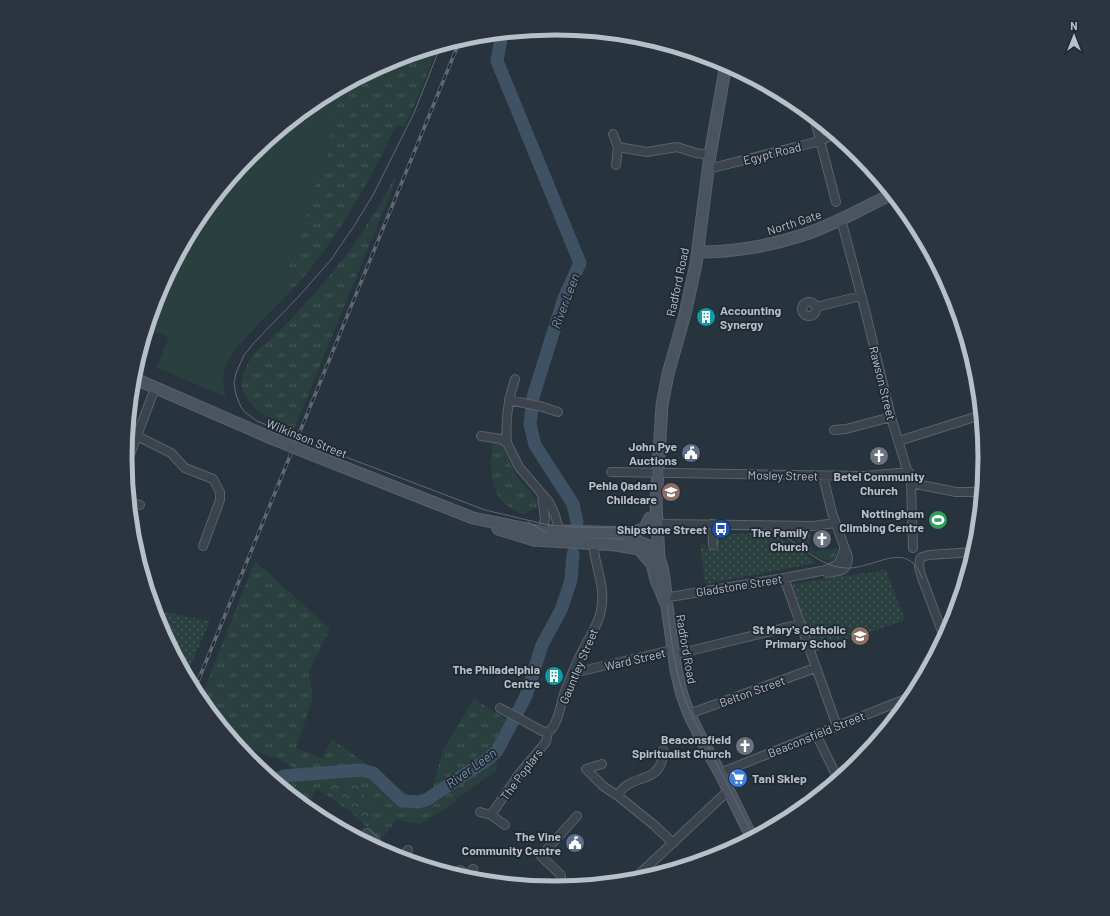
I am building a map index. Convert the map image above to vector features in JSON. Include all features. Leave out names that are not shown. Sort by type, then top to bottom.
[{"type":"street","name":"Radford Road","points":[[646,549],[654,521],[656,504],[664,390],[685,314],[698,252],[710,155],[725,71]]},
{"type":"street","points":[[816,124],[836,202]]},
{"type":"street","points":[[613,134],[618,147],[616,165]]},
{"type":"street","name":"Egypt Road","points":[[708,169],[820,141],[830,136]]},
{"type":"street","points":[[618,147],[647,152],[677,148],[710,155]]},
{"type":"street","name":"North Gate","points":[[698,252],[725,251],[760,246],[804,235],[888,196]]},
{"type":"street","name":"Rawson Street","points":[[841,219],[891,417],[911,483],[913,548]]},
{"type":"street","points":[[816,307],[861,296]]},
{"type":"street","points":[[507,443],[507,413],[515,378]]},
{"type":"street","name":"Wilkinson Street","points":[[139,381],[313,456],[473,518],[486,525],[515,535],[534,540],[632,533],[645,528],[654,521]]},
{"type":"street","points":[[132,448],[155,388]]},
{"type":"street","points":[[509,400],[523,402],[558,412]]},
{"type":"street","points":[[834,430],[846,429],[891,417]]},
{"type":"street","points":[[899,440],[976,417]]},
{"type":"street","points":[[137,436],[172,453],[185,468],[213,479],[220,492],[220,500],[203,546]]},
{"type":"street","points":[[481,436],[502,439],[507,443],[519,467],[549,502],[562,537]]},
{"type":"street","name":"Mosley Street","points":[[611,472],[823,476],[865,476],[908,472]]},
{"type":"street","points":[[823,476],[835,523],[844,548]]},
{"type":"street","points":[[911,483],[956,492],[976,492]]},
{"type":"street","points":[[542,495],[545,532],[561,538],[580,540],[643,542],[646,549],[656,561]]},
{"type":"street","name":"Wilkinson Street","points":[[473,518],[545,532],[593,544],[646,549]]},
{"type":"street","name":"Radford Road","points":[[654,521],[658,537],[656,580],[666,601],[680,688],[689,714],[750,833]]},
{"type":"street","points":[[654,521],[692,524],[814,526],[835,523]]},
{"type":"street","points":[[712,524],[712,545]]},
{"type":"street","points":[[646,549],[656,544],[658,537]]},
{"type":"street","name":"Gauntley Street","points":[[548,732],[553,728],[573,673],[597,624],[602,610],[602,585],[595,560],[593,544]]},
{"type":"street","name":"Gladstone Street","points":[[666,601],[829,569],[840,560],[844,548]]},
{"type":"street","name":"Gladstone Street","points":[[814,572],[826,573],[845,568],[848,564],[848,557],[844,548]]},
{"type":"street","points":[[941,630],[922,578],[919,567],[920,559],[929,555],[967,552]]},
{"type":"street","points":[[784,578],[837,726]]},
{"type":"street","name":"Ward Street","points":[[573,673],[800,624]]},
{"type":"street","name":"Belton Street","points":[[689,714],[815,668]]},
{"type":"street","name":"Beaconsfield Street","points":[[720,773],[837,726],[898,706]]},
{"type":"street","points":[[500,708],[542,731],[548,732]]},
{"type":"street","name":"The Poplars","points":[[491,815],[519,774],[546,742],[548,732]]},
{"type":"street","points":[[816,734],[836,774]]},
{"type":"street","points":[[618,796],[621,789],[631,783],[656,773],[661,763],[663,750]]},
{"type":"street","points":[[602,764],[586,769],[603,786],[618,796],[673,842]]},
{"type":"street","points":[[641,872],[729,790]]},
{"type":"street","points":[[480,812],[491,815],[505,825]]},
{"type":"street","points":[[561,881],[561,875],[541,856],[577,816]]},
{"type":"street","points":[[367,833],[371,838]]},
{"type":"street","points":[[405,854],[408,850]]},
{"type":"street","points":[[470,873],[473,868]]},
{"type":"green space","points":[[436,52],[415,104],[404,126],[396,126],[352,209],[325,249],[284,299],[289,265],[297,245],[295,244],[317,182],[326,167],[333,98],[393,67]]},
{"type":"green space","points":[[333,98],[326,167],[317,182],[295,243],[297,244],[286,277],[284,299],[264,318],[233,352],[225,367],[224,386],[226,397],[157,368],[168,337],[151,331],[154,322],[176,271],[203,223],[219,200],[256,159],[297,122]]},
{"type":"green space","points":[[397,174],[392,190],[294,429],[267,417],[248,401],[243,391],[242,380],[246,367],[256,352],[294,316],[350,250],[363,232]]},
{"type":"green space","points":[[492,443],[502,446],[517,476],[540,506],[524,514],[512,509],[498,495],[492,476]]},
{"type":"green space","points":[[763,533],[779,537],[798,548],[817,563],[705,584],[700,544],[705,544],[706,548],[718,547],[717,538],[723,538],[724,534]]},
{"type":"green space","points":[[788,533],[810,533],[810,545],[813,551],[838,548],[834,560],[827,560],[815,555]]},
{"type":"green space","points":[[255,561],[330,629],[309,672],[313,698],[296,748],[322,759],[332,739],[413,798],[431,793],[443,750],[474,699],[516,725],[496,762],[498,769],[456,799],[456,802],[421,824],[397,820],[380,840],[351,812],[316,788],[309,803],[297,794],[272,772],[294,768],[278,759],[248,749],[219,716],[203,693]]},
{"type":"green space","points":[[886,570],[905,620],[814,652],[791,584]]},
{"type":"green space","points":[[161,611],[210,621],[189,669]]},
{"type":"green space","points":[[356,778],[366,798],[370,819],[357,816],[338,797],[322,788],[327,783],[341,783]]},
{"type":"waterway","name":"River Leen","points":[[501,39],[497,61],[580,263],[564,298],[533,397],[530,424],[535,445],[573,504],[577,522]]},
{"type":"waterway","name":"River Leen","points":[[279,779],[284,776],[360,770],[373,773],[402,801],[418,802],[426,800],[488,759],[497,751],[526,696],[542,645],[561,610],[571,580],[573,554]]},
{"type":"tram line","points":[[439,51],[414,113],[373,195],[354,226],[330,261],[244,355],[236,373],[234,383],[236,395],[245,412],[257,421],[309,443],[485,510],[544,524],[571,527],[765,530],[786,538],[823,562],[834,566],[845,568],[856,567],[889,558],[899,557],[908,559],[916,566],[922,578]]},
{"type":"tram line","points":[[528,522],[547,533]]},
{"type":"tram line","points":[[667,606],[675,661],[681,687],[691,713],[751,832]]},
{"type":"railway","points":[[197,683],[457,46]]},
{"type":"place","name":"Accounting Synergy","points":[[706,317]]},
{"type":"place","name":"John Pye Auctions","points":[[691,453]]},
{"type":"place","name":"Betel Community Church","points":[[879,456]]},
{"type":"place","name":"Pehla Qadam Childcare","points":[[671,492]]},
{"type":"place","name":"Nottingham Climbing Centre","points":[[938,520]]},
{"type":"place","name":"Shipstone Street","points":[[721,529]]},
{"type":"place","name":"The Family Church","points":[[822,539]]},
{"type":"place","name":"St Mary's Catholic Primary School","points":[[860,636]]},
{"type":"place","name":"The Philadelphia Centre","points":[[554,676]]},
{"type":"place","name":"Beaconsfield Spiritualist Church","points":[[745,746]]},
{"type":"place","name":"Tani Sklep","points":[[738,778]]},
{"type":"place","name":"The Vine Community Centre","points":[[575,843]]}]
